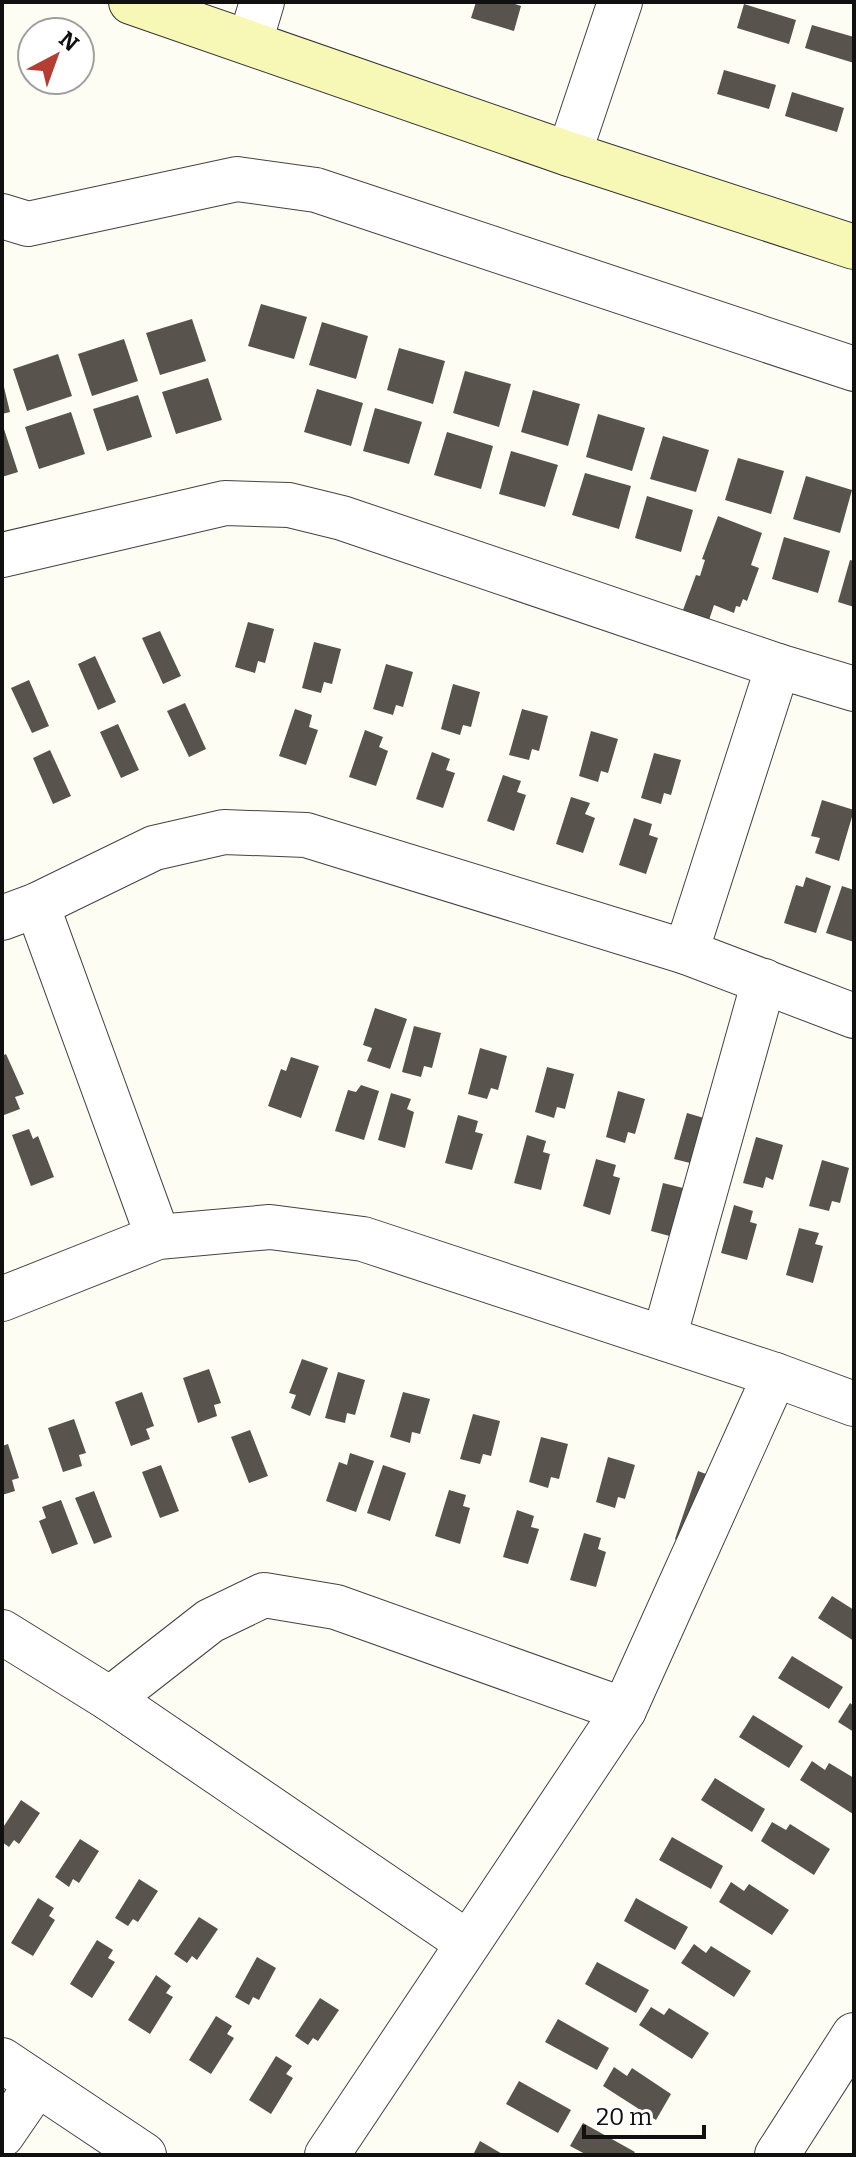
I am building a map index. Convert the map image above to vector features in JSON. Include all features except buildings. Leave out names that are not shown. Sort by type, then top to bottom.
[{"type":"street","points":[[131,2],[256,22],[569,154],[854,247]]},
{"type":"street","points":[[569,154],[620,2]]},
{"type":"street","points":[[2,216],[28,224],[237,179],[316,190],[854,369]]},
{"type":"street","points":[[2,555],[225,503],[289,505],[342,518],[854,689]]},
{"type":"street","points":[[686,952],[778,666]]},
{"type":"street","points":[[158,1237],[20,911],[154,848],[224,832],[306,835],[686,952],[854,1016]]},
{"type":"street","points":[[664,1338],[764,981]]},
{"type":"street","points":[[2,1299],[158,1237],[270,1227],[363,1239],[854,1404]]},
{"type":"street","points":[[327,2155],[624,1710],[775,1375]]},
{"type":"street","points":[[110,1699],[210,1621],[264,1595],[336,1607],[624,1710]]},
{"type":"street","points":[[2,1632],[110,1699],[468,1943]]},
{"type":"street","points":[[777,2155],[854,2035]]},
{"type":"street","points":[[2,2135],[20,2072],[144,2155]]}]
